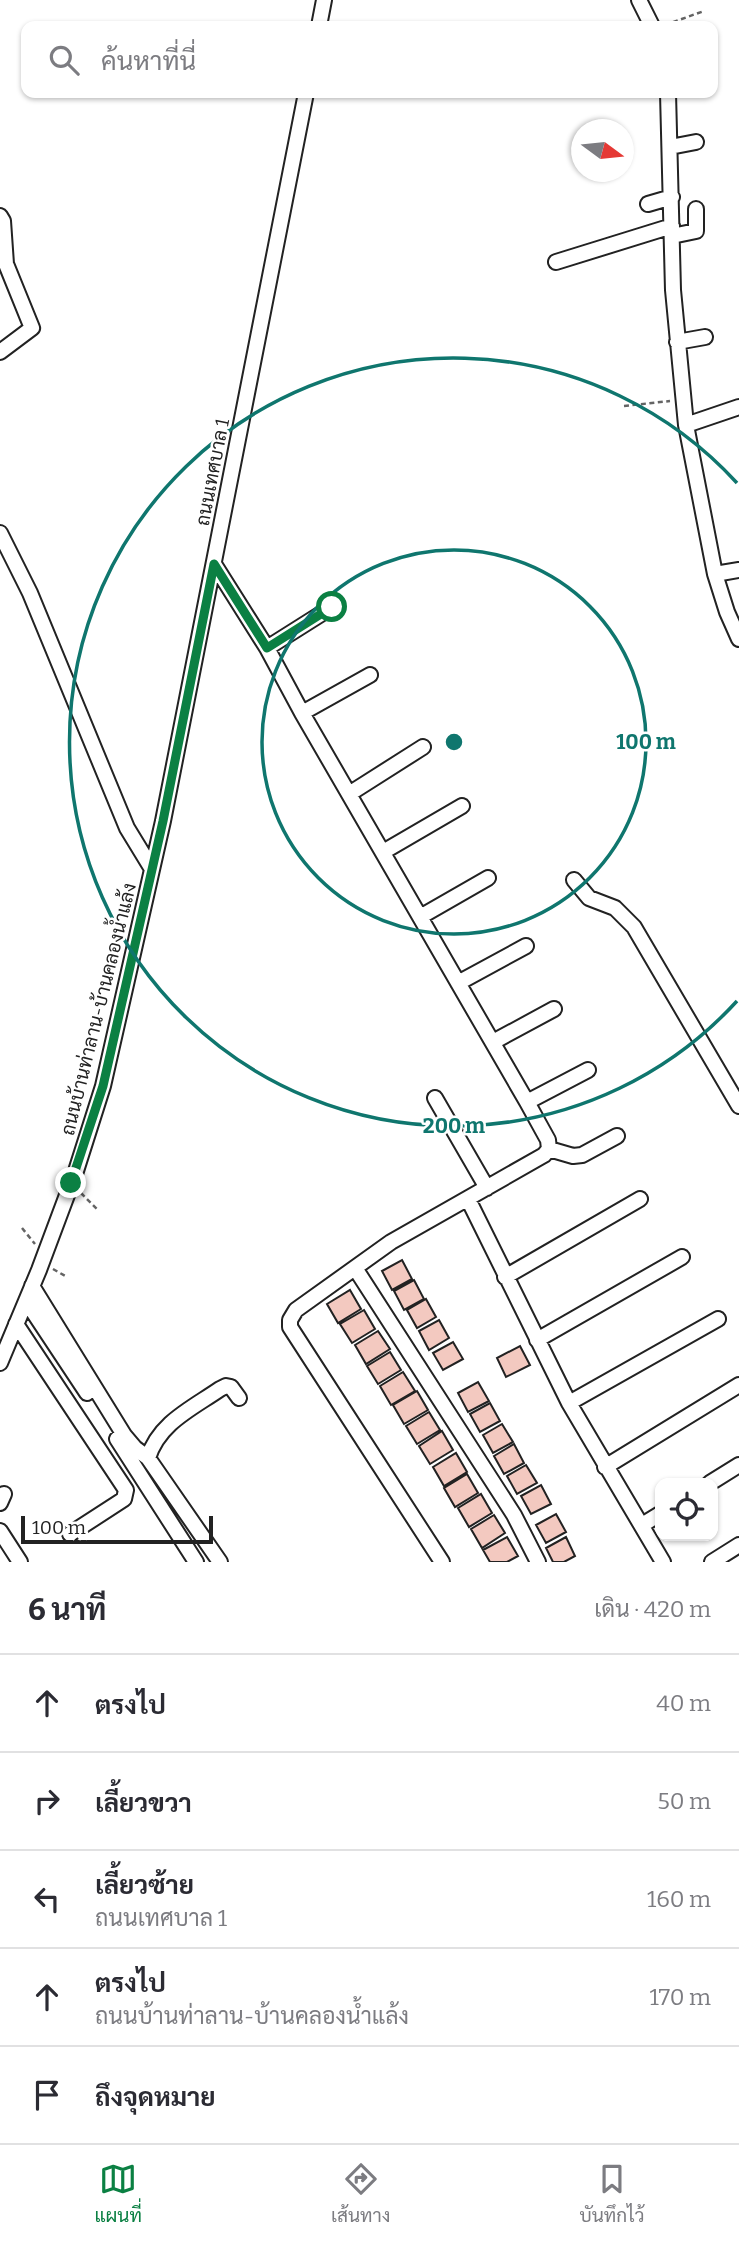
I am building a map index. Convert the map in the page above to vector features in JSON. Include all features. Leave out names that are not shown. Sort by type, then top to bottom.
[{"type":"street","points":[[320,21],[324,0]]},
{"type":"street","points":[[639,0],[650,21]]},
{"type":"street","name":"ถนนเทศบาล 1","points":[[153,864],[305,98]]},
{"type":"street","points":[[668,98],[677,342],[686,425],[715,575],[739,639]]},
{"type":"street","points":[[670,148],[696,142]]},
{"type":"street","points":[[648,204],[672,197]]},
{"type":"street","points":[[556,262],[672,231],[696,231],[696,209]]},
{"type":"street","points":[[0,216],[3,221],[3,265],[32,328],[0,352]]},
{"type":"street","points":[[677,342],[705,337]]},
{"type":"street","points":[[686,425],[739,407]]},
{"type":"street","points":[[0,533],[30,593],[127,828],[153,864]]},
{"type":"street","points":[[214,564],[267,648],[548,1140],[549,1149],[544,1155],[391,1242],[296,1310],[290,1320],[290,1327],[442,1562]]},
{"type":"street","points":[[715,575],[739,570]]},
{"type":"street","points":[[267,648],[332,607]]},
{"type":"street","points":[[302,713],[370,675]]},
{"type":"street","points":[[349,794],[423,747]]},
{"type":"street","points":[[383,852],[462,806]]},
{"type":"street","name":"ถนนบ้านท่าลาน-บ้านคลองน้ำแล้ง","points":[[1,1361],[71,1183],[103,1086],[153,864]]},
{"type":"street","points":[[420,917],[488,878]]},
{"type":"street","points":[[575,880],[589,898],[615,908],[634,927],[739,1107]]},
{"type":"street","points":[[458,983],[526,946]]},
{"type":"street","points":[[492,1042],[554,1009]]},
{"type":"street","points":[[527,1102],[587,1070]]},
{"type":"street","points":[[435,1098],[487,1188]]},
{"type":"street","points":[[549,1149],[573,1156],[582,1155],[617,1136]]},
{"type":"street","points":[[468,1199],[569,1403],[663,1562]]},
{"type":"street","points":[[505,1277],[640,1199]]},
{"type":"street","points":[[537,1340],[682,1257]]},
{"type":"street","points":[[355,1268],[514,1516],[538,1562]]},
{"type":"street","points":[[32,1286],[124,1435],[148,1458],[220,1562]]},
{"type":"street","points":[[26,1301],[196,1562]]},
{"type":"street","points":[[569,1403],[718,1319]]},
{"type":"street","points":[[16,1324],[125,1490],[124,1499],[70,1534]]},
{"type":"street","points":[[605,1466],[739,1385]]},
{"type":"street","points":[[148,1458],[154,1441],[161,1432],[220,1389],[231,1387],[239,1398]]},
{"type":"street","points":[[718,1478],[739,1465]]},
{"type":"street","points":[[642,1525],[655,1517]]},
{"type":"street","points":[[0,1531],[20,1562]]},
{"type":"street","points":[[712,1562],[739,1545]]},
{"type":"path","points":[[676,21],[704,11]]},
{"type":"path","points":[[624,406],[684,401]]},
{"type":"path","points":[[71,1183],[97,1209]]},
{"type":"path","points":[[22,1228],[44,1255]]},
{"type":"building","points":[[402,1260],[412,1279],[392,1290],[382,1271]]},
{"type":"building","points":[[414,1280],[424,1299],[404,1310],[394,1291]]},
{"type":"building","points":[[350,1290],[361,1309],[338,1323],[327,1304]]},
{"type":"building","points":[[426,1299],[436,1317],[417,1328],[407,1310]]},
{"type":"building","points":[[364,1310],[375,1329],[352,1343],[340,1324]]},
{"type":"building","points":[[439,1320],[449,1338],[429,1350],[419,1331]]},
{"type":"building","points":[[378,1331],[390,1349],[366,1364],[355,1345]]},
{"type":"building","points":[[453,1342],[463,1359],[443,1370],[433,1353]]},
{"type":"building","points":[[520,1346],[530,1365],[506,1377],[497,1358]]},
{"type":"building","points":[[390,1352],[401,1370],[378,1384],[367,1366]]},
{"type":"building","points":[[403,1372],[415,1391],[391,1405],[380,1386]]},
{"type":"building","points":[[478,1382],[489,1401],[468,1412],[458,1393]]},
{"type":"building","points":[[417,1391],[428,1410],[404,1424],[393,1405]]},
{"type":"building","points":[[490,1403],[500,1421],[480,1432],[470,1414]]},
{"type":"building","points":[[429,1412],[440,1430],[417,1444],[406,1426]]},
{"type":"building","points":[[502,1424],[513,1442],[493,1453],[483,1435]]},
{"type":"building","points":[[442,1431],[453,1450],[430,1464],[419,1446]]},
{"type":"building","points":[[514,1444],[524,1463],[504,1474],[494,1456]]},
{"type":"building","points":[[456,1453],[467,1472],[444,1486],[433,1467]]},
{"type":"building","points":[[526,1465],[537,1483],[517,1494],[507,1476]]},
{"type":"building","points":[[467,1474],[478,1493],[455,1507],[444,1488]]},
{"type":"building","points":[[541,1485],[551,1504],[531,1514],[521,1496]]},
{"type":"building","points":[[481,1494],[492,1513],[469,1527],[458,1508]]},
{"type":"building","points":[[556,1514],[566,1532],[546,1543],[536,1525]]},
{"type":"building","points":[[494,1515],[505,1533],[482,1548],[471,1529]]},
{"type":"building","points":[[507,1537],[518,1556],[507,1562],[490,1562],[483,1550]]},
{"type":"building","points":[[566,1537],[575,1556],[564,1562],[553,1562],[546,1548]]},
{"type":"route","points":[[71,1183],[103,1086],[163,821],[214,564],[267,648],[332,607]]}]
